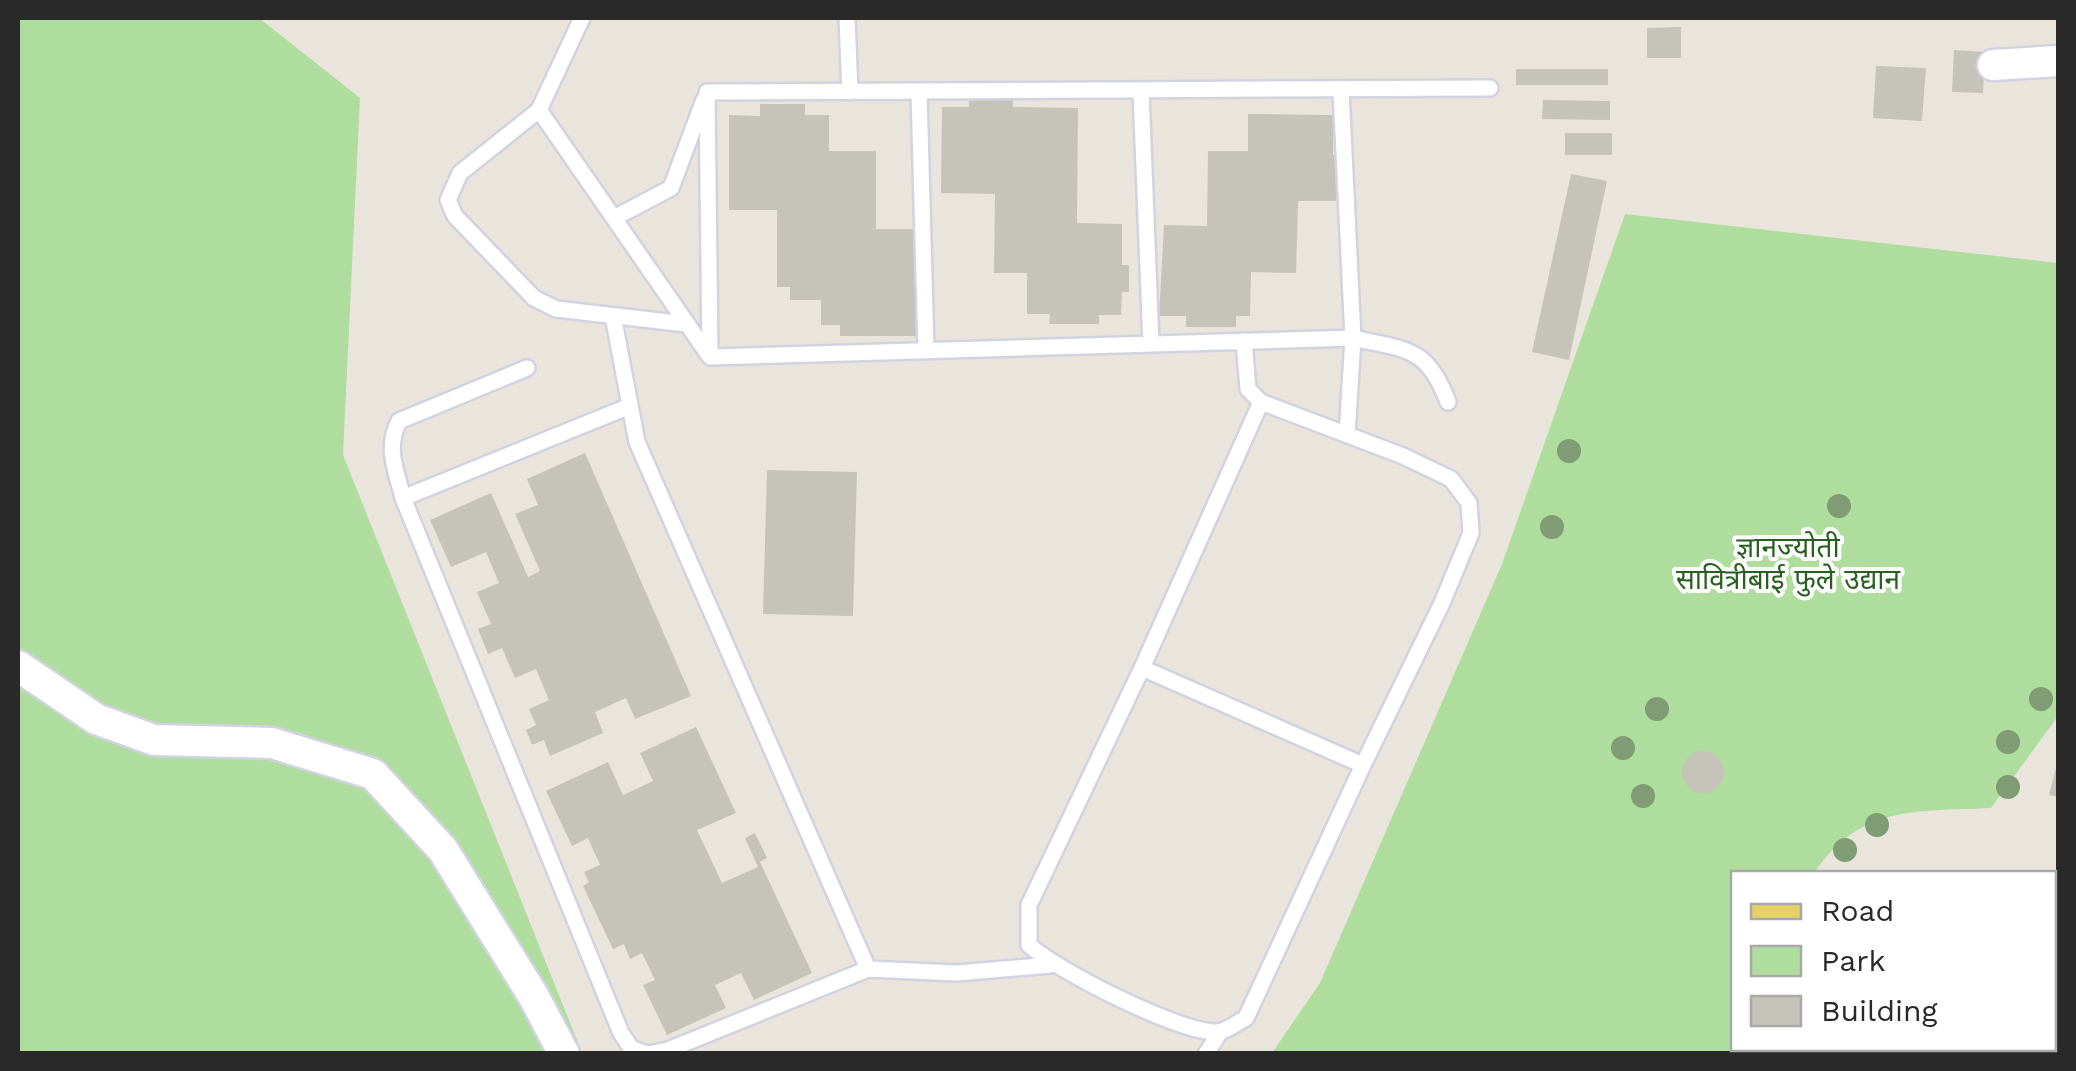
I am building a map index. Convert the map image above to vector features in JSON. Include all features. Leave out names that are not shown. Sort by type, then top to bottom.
[{"type":"street","points":[[1994,65],[2058,61]]},
{"type":"street","points":[[18,666],[96,719],[154,740],[272,743],[372,774],[442,850],[534,997],[564,1054]]},
{"type":"lane","points":[[582,18],[539,110],[460,174],[448,200],[454,216],[534,298],[556,309],[686,324]]},
{"type":"lane","points":[[847,18],[850,92]]},
{"type":"lane","points":[[708,92],[1490,88]]},
{"type":"lane","points":[[1341,91],[1353,338],[1347,435]]},
{"type":"lane","points":[[614,218],[670,188],[708,92]]},
{"type":"lane","points":[[708,92],[710,357]]},
{"type":"lane","points":[[919,92],[926,351]]},
{"type":"lane","points":[[1141,92],[1152,344]]},
{"type":"lane","points":[[539,110],[710,357]]},
{"type":"lane","points":[[613,316],[645,460],[868,969]]},
{"type":"lane","points":[[710,357],[1353,338],[1408,350],[1436,369],[1448,402]]},
{"type":"lane","points":[[1206,1054],[1220,1032],[1246,1018],[1442,603],[1471,533],[1468,503],[1450,479],[1261,402],[1248,389],[1244,342]]},
{"type":"lane","points":[[527,368],[399,420],[391,436],[391,452],[404,498],[620,1033],[631,1048],[652,1053],[868,969],[957,973],[1050,965]]},
{"type":"lane","points":[[1220,1032],[1184,1026],[1050,965],[1029,945],[1029,905],[1142,668],[1261,402]]},
{"type":"lane","points":[[404,498],[630,406]]},
{"type":"lane","points":[[1142,668],[1363,765]]},
{"type":"green space","points":[[18,18],[259,18],[360,98],[343,455],[582,1053],[18,1053]]},
{"type":"green space","name":"ज्ञानज्योती सावित्रीबाई फुले उद्यान","points":[[1625,214],[2058,263],[2058,716],[1991,808],[1914,812],[1871,823],[1851,834],[1816,871],[1731,871],[1731,1051],[1770,1053],[1272,1053],[1320,983],[1502,564]]},
{"type":"building","points":[[1681,27],[1681,58],[1647,58],[1647,28]]},
{"type":"building","points":[[1954,50],[1985,52],[1983,93],[1952,92]]},
{"type":"building","points":[[1876,66],[1926,68],[1922,121],[1873,118]]},
{"type":"building","points":[[1516,69],[1608,69],[1608,85],[1516,85]]},
{"type":"building","points":[[969,97],[1013,98],[1013,107],[1078,108],[1077,223],[1122,224],[1122,265],[1129,265],[1129,292],[1122,292],[1121,315],[1099,315],[1099,324],[1049,324],[1050,314],[1027,314],[1027,273],[994,273],[995,194],[941,193],[942,107],[969,107]]},
{"type":"building","points":[[1543,100],[1610,101],[1610,120],[1542,119]]},
{"type":"building","points":[[760,104],[805,104],[805,115],[829,115],[829,151],[876,151],[876,229],[916,229],[916,336],[840,336],[840,325],[821,325],[821,300],[790,300],[790,287],[777,287],[777,210],[729,210],[729,115],[760,116]]},
{"type":"building","points":[[1248,114],[1334,115],[1333,155],[1342,155],[1336,201],[1298,201],[1296,273],[1251,272],[1250,316],[1236,316],[1236,327],[1186,327],[1186,316],[1159,316],[1164,225],[1207,226],[1208,151],[1248,151]]},
{"type":"building","points":[[1565,133],[1612,133],[1612,155],[1565,155]]},
{"type":"building","points":[[1571,174],[1607,181],[1569,360],[1532,352]]},
{"type":"building","points":[[585,453],[691,696],[635,719],[626,698],[595,712],[603,733],[550,756],[544,740],[532,745],[526,730],[536,725],[529,709],[549,700],[536,669],[515,678],[502,648],[488,654],[478,629],[491,624],[477,592],[499,583],[486,552],[451,567],[430,520],[491,493],[528,577],[540,571],[515,514],[538,505],[527,479]]},
{"type":"building","points":[[767,470],[857,472],[853,616],[763,614]]},
{"type":"building","points":[[696,727],[736,813],[697,830],[722,883],[758,867],[745,838],[755,833],[767,858],[760,862],[812,973],[754,1000],[741,973],[715,985],[726,1008],[667,1035],[643,985],[655,980],[642,953],[630,959],[624,944],[613,949],[583,886],[589,882],[584,872],[600,865],[588,838],[572,846],[546,791],[608,762],[623,795],[653,781],[640,753]]},
{"type":"building","points":[[1703,751],[1718,757],[1724,772],[1718,787],[1703,793],[1688,787],[1682,772],[1688,757]]},
{"type":"building","points":[[2058,764],[2058,797],[2049,795]]}]
